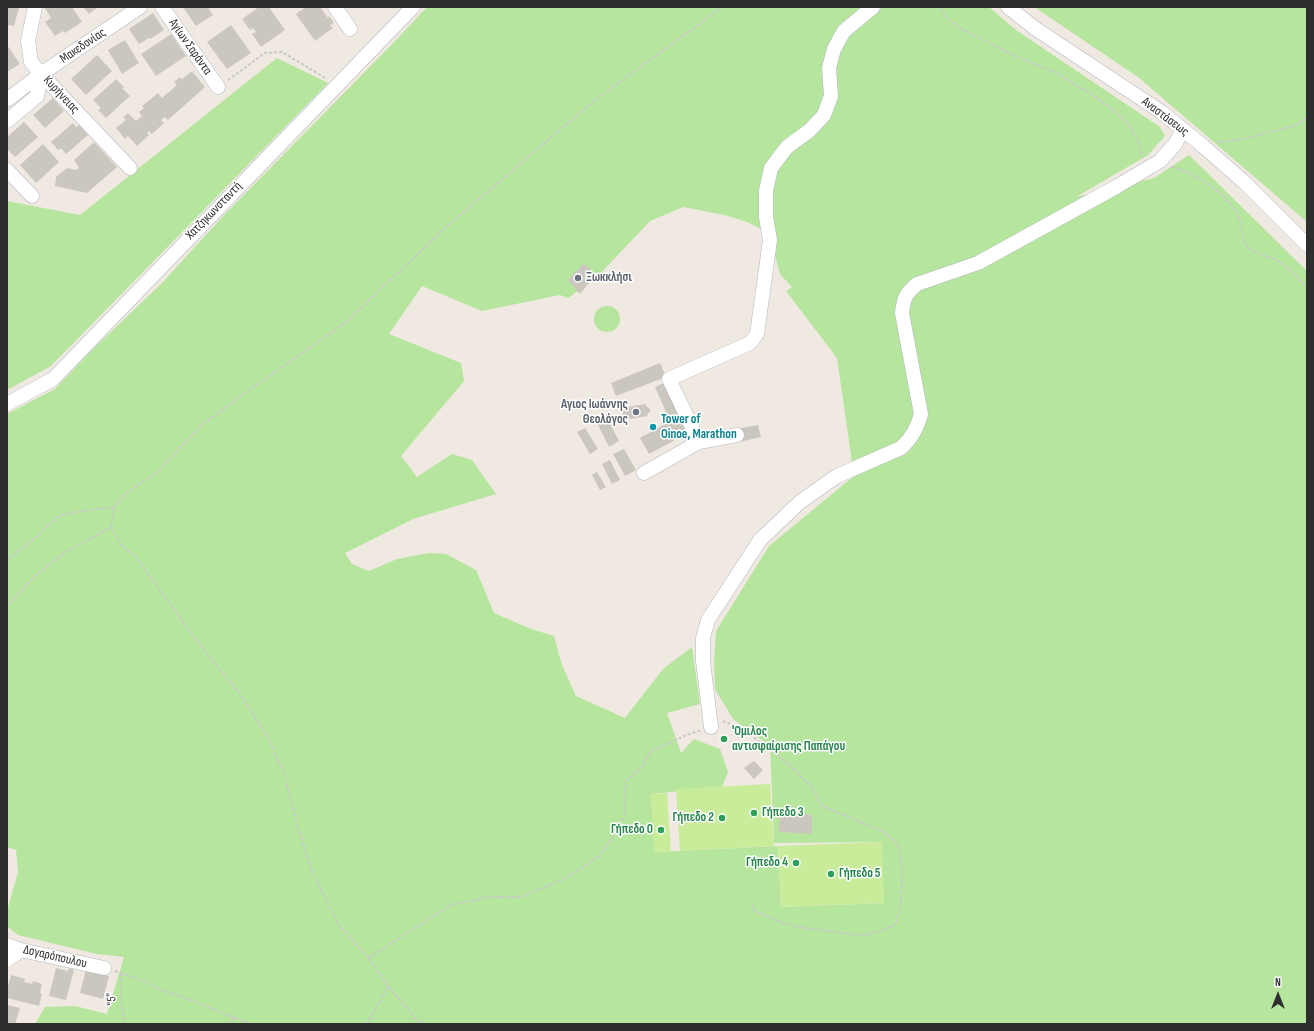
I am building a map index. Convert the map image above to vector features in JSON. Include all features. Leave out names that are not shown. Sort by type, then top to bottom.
[{"type":"street","name":"Κυρήνειας","points":[[35,7],[28,41],[31,62],[130,168]]},
{"type":"street","name":"Μακεδονίας","points":[[7,100],[41,74],[140,7]]},
{"type":"street","name":"Αγίων Σαράντα","points":[[162,7],[218,87]]},
{"type":"street","points":[[335,7],[350,29]]},
{"type":"street","name":"Χατζηκωνσταντή","points":[[7,404],[53,379],[413,7]]},
{"type":"street","points":[[699,442],[669,379],[750,343],[757,334],[770,240],[766,217],[766,191],[771,168],[786,147],[810,130],[824,115],[831,96],[829,68],[834,49],[844,31],[873,7]]},
{"type":"street","name":"Αναστάσεως","points":[[1008,7],[1062,47],[1160,111],[1243,181],[1307,245]]},
{"type":"street","points":[[7,121],[37,96],[41,74]]},
{"type":"street","points":[[711,727],[703,661],[703,638],[708,620],[760,540],[800,502],[837,476],[901,448],[909,440],[917,428],[921,414],[902,313],[904,298],[910,290],[917,284],[978,263],[1156,164],[1175,144],[1183,130]]},
{"type":"street","points":[[7,170],[32,196]]},
{"type":"street","points":[[644,473],[699,442],[737,434]]},
{"type":"street","name":"Δογαρόπουλου","points":[[7,945],[21,950],[104,968]]},
{"type":"street","points":[[7,960],[21,950]]},
{"type":"path","points":[[425,1024],[416,1019],[388,986],[368,958],[338,924],[312,871],[297,824],[284,773],[267,736],[240,694],[192,635],[137,558],[121,545],[111,527],[114,507],[126,493],[160,470],[200,427],[249,390],[345,323],[446,227],[595,100],[722,7]]},
{"type":"path","points":[[940,7],[949,20],[961,29],[1019,58],[1054,72],[1097,98],[1118,114],[1130,127],[1139,144],[1143,171]]},
{"type":"path","points":[[218,87],[265,53],[275,52],[282,52],[336,85]]},
{"type":"path","points":[[1203,146],[1216,142],[1239,140],[1294,126],[1307,118]]},
{"type":"path","points":[[1156,164],[1176,168],[1213,188],[1229,202],[1236,211],[1245,244],[1249,249],[1278,261],[1289,269],[1307,288]]},
{"type":"path","points":[[7,559],[33,540],[61,515],[114,507]]},
{"type":"path","points":[[7,606],[35,576],[64,553],[111,527]]},
{"type":"path","points":[[368,958],[451,905],[488,897],[521,897],[564,879],[599,856],[616,832],[624,813],[624,796],[627,780],[642,767],[650,752],[684,736],[724,721],[746,731],[788,764],[810,784],[822,806],[847,818],[884,832],[897,844],[901,854],[901,906],[896,924],[883,930],[866,934],[851,934],[804,928],[782,923],[755,911],[751,903]]},
{"type":"path","points":[[104,968],[141,980],[161,990],[252,1024]]},
{"type":"path","name":"\"5\"","points":[[121,973],[121,1003],[125,1024]]},
{"type":"path","points":[[367,1024],[388,986]]},
{"type":"path","points":[[228,1024],[235,1018]]},
{"type":"green space","points":[[427,7],[989,7],[1016,30],[1160,127],[1165,136],[1148,155],[1076,197],[1154,178],[1189,155],[1307,271],[1307,1024],[35,1024],[45,1007],[75,1006],[107,1014],[124,957],[97,954],[18,935],[7,926],[7,911],[18,872],[16,850],[7,847],[7,414],[55,389],[95,347],[162,283],[225,214]],"holes":[[[683,207],[724,215],[745,221],[769,233],[780,274],[792,287],[786,291],[837,358],[854,476],[769,546],[716,631],[714,660],[715,689],[733,719],[770,746],[774,843],[881,842],[884,903],[781,907],[778,846],[655,852],[651,794],[722,787],[728,772],[720,749],[694,739],[681,753],[667,713],[700,704],[692,647],[663,669],[625,718],[576,696],[562,665],[554,636],[531,629],[494,613],[476,570],[446,554],[429,553],[397,559],[369,571],[352,564],[345,553],[413,519],[496,494],[472,460],[452,454],[417,477],[401,456],[464,381],[461,363],[389,334],[422,286],[482,311],[560,295],[568,298],[597,277],[650,221]]]},
{"type":"green space","points":[[1034,7],[1307,7],[1307,222],[1138,77]]},
{"type":"green space","points":[[277,58],[328,83],[51,366],[7,390],[7,201],[80,215]]},
{"type":"green space","points":[[607,306],[616,310],[620,319],[616,328],[607,332],[598,328],[594,319],[598,310]]},
{"type":"green space","points":[[770,784],[774,846],[680,851],[676,789]]},
{"type":"green space","name":"Γήπεδο 0","points":[[667,793],[671,851],[654,852],[651,794]]},
{"type":"green space","points":[[882,842],[884,903],[781,907],[778,846]]},
{"type":"building","points":[[7,7],[19,8],[14,26],[7,25]]},
{"type":"building","points":[[72,7],[82,22],[65,33],[63,31],[55,36],[45,22],[51,18],[45,8]]},
{"type":"building","points":[[83,7],[98,7],[89,14]]},
{"type":"building","points":[[183,7],[208,7],[213,15],[196,26]]},
{"type":"building","points":[[259,7],[269,7],[285,30],[261,47],[252,34],[256,32],[253,28],[250,30],[242,19]]},
{"type":"building","points":[[306,7],[320,7],[328,18],[329,16],[334,23],[330,25],[333,28],[315,41],[296,14]]},
{"type":"building","points":[[153,13],[164,30],[139,44],[129,29]]},
{"type":"building","points":[[231,25],[251,53],[227,69],[207,42]]},
{"type":"building","points":[[171,34],[186,56],[156,76],[141,54]]},
{"type":"building","points":[[125,40],[139,63],[122,74],[108,50]]},
{"type":"building","points":[[7,45],[20,64],[7,72]]},
{"type":"building","points":[[97,55],[112,71],[86,95],[71,79]]},
{"type":"building","points":[[192,71],[205,87],[168,120],[165,117],[161,120],[164,123],[152,134],[149,131],[147,133],[149,135],[137,146],[128,136],[125,139],[116,128],[126,120],[123,117],[128,113],[136,121],[142,116],[139,112],[144,108],[142,106],[158,93],[162,98],[177,85],[174,82],[180,77],[182,79]]},
{"type":"building","points":[[116,79],[130,96],[106,118],[98,110],[101,108],[93,100]]},
{"type":"building","points":[[53,98],[64,111],[45,128],[33,115]]},
{"type":"building","points":[[24,122],[38,137],[15,157],[7,149],[7,137]]},
{"type":"building","points":[[73,123],[76,127],[79,125],[88,135],[66,154],[61,148],[58,150],[51,142]]},
{"type":"building","points":[[94,142],[117,167],[87,193],[55,186],[56,177],[67,168],[76,170],[79,168],[74,160]]},
{"type":"building","points":[[43,144],[59,162],[36,183],[20,165]]},
{"type":"building","name":"Ξωκκλήσι","points":[[583,264],[590,268],[590,273],[584,276],[589,283],[580,294],[568,280]]},
{"type":"building","points":[[660,363],[666,377],[616,396],[611,383]]},
{"type":"building","points":[[668,381],[682,416],[679,417],[688,433],[649,454],[640,438],[670,421],[655,387]]},
{"type":"building","name":"Αγιος Ιωάννης Θεολόγος","points":[[646,404],[646,406],[650,409],[650,412],[647,414],[648,416],[624,420],[622,408]]},
{"type":"building","points":[[607,418],[619,441],[609,447],[597,423]]},
{"type":"building","points":[[758,425],[761,437],[739,442],[736,429]]},
{"type":"building","points":[[585,428],[598,449],[590,454],[577,432]]},
{"type":"building","points":[[624,449],[636,470],[625,476],[613,454]]},
{"type":"building","points":[[610,460],[620,480],[612,484],[602,464]]},
{"type":"building","points":[[597,472],[606,487],[600,490],[592,475]]},
{"type":"building","points":[[754,761],[763,770],[754,779],[744,768]]},
{"type":"building","points":[[780,813],[812,815],[812,834],[779,832]]},
{"type":"building","points":[[56,968],[68,971],[69,968],[74,970],[66,1000],[49,996]]},
{"type":"building","points":[[86,970],[109,976],[103,999],[80,993]]},
{"type":"building","points":[[11,975],[25,979],[24,982],[32,984],[33,981],[42,984],[40,993],[42,994],[39,1006],[7,998],[7,990]]},
{"type":"building","points":[[7,1005],[20,1008],[15,1024],[7,1024]]},
{"type":"place","name":"Ξωκκλήσι","points":[[578,278]]},
{"type":"place","name":"Αγιος Ιωάννης Θεολόγος","points":[[636,412]]},
{"type":"place","name":"Tower of Oinoe, Marathon","points":[[653,427]]},
{"type":"place","name":"'Ομιλος αντισφαίρισης Παπάγου","points":[[724,739]]},
{"type":"place","name":"Γήπεδο 3","points":[[754,813]]},
{"type":"place","name":"Γήπεδο 2","points":[[722,818]]},
{"type":"place","name":"Γήπεδο 0","points":[[661,830]]},
{"type":"place","name":"Γήπεδο 4","points":[[796,863]]},
{"type":"place","name":"Γήπεδο 5","points":[[831,874]]}]
